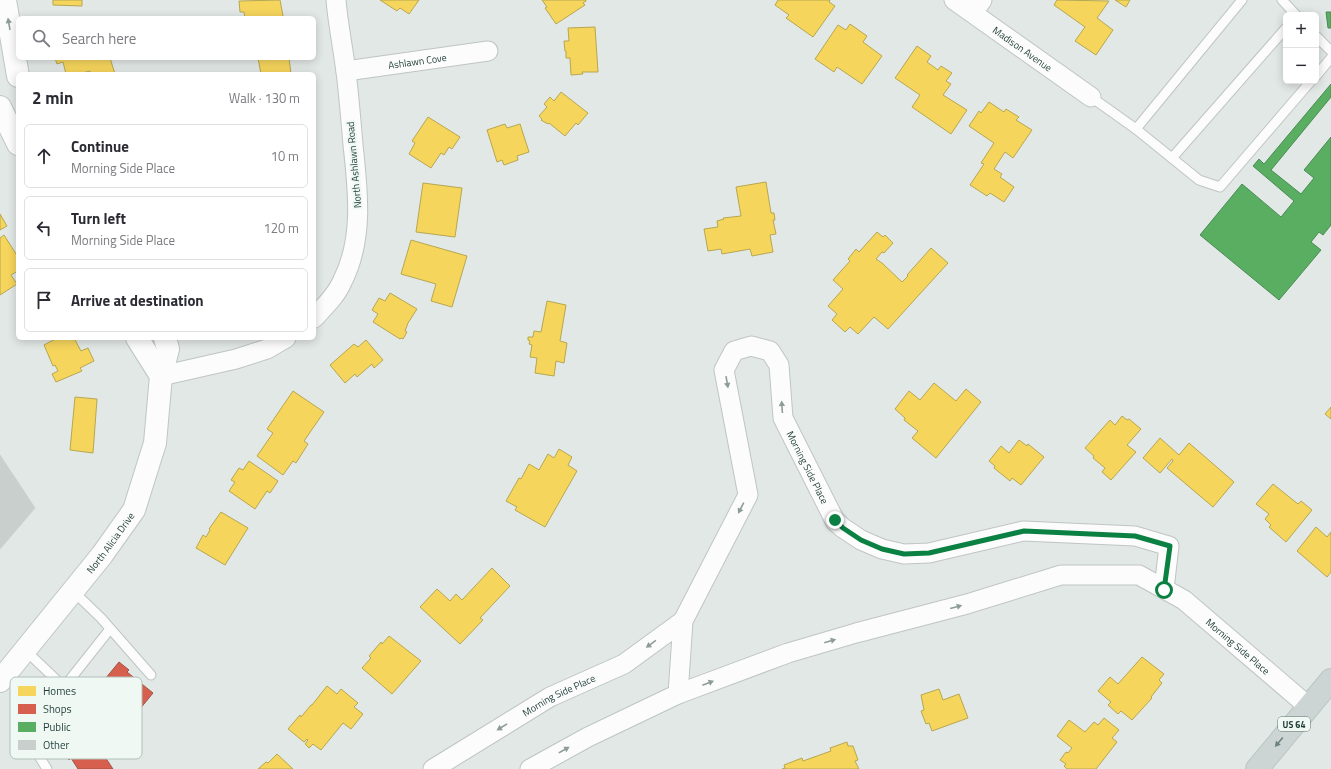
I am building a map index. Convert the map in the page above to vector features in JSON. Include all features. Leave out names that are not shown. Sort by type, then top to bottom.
[{"type":"main road","points":[[5,0],[17,72]]},
{"type":"main road","points":[[0,107],[16,140]]},
{"type":"main road","points":[[139,340],[161,376]]},
{"type":"main road","name":"North Alicia Drive","points":[[0,681],[102,554],[134,510],[155,443],[161,376],[168,349],[166,340]]},
{"type":"main road","name":"US 64","points":[[1257,769],[1331,680]]},
{"type":"street","name":"North Ashlawn Road","points":[[316,316],[329,302],[342,283],[351,260],[356,237],[358,215],[357,186],[346,71],[336,0]]},
{"type":"street","name":"Madison Avenue","points":[[954,0],[977,7],[1091,97]]},
{"type":"street","name":"Ashlawn Cove","points":[[346,71],[488,51]]},
{"type":"street","points":[[161,376],[236,359],[267,349],[283,340]]},
{"type":"street","name":"Morning Side Place","points":[[678,694],[683,621],[748,495],[724,370],[734,351],[751,346],[770,351],[779,365],[783,418],[835,520],[843,528],[861,540],[882,549],[910,554],[929,553],[1024,531],[1135,536],[1170,546],[1164,590]]},
{"type":"street","name":"Morning Side Place","points":[[530,769],[588,737],[678,694],[788,653],[856,633],[967,604],[1061,576],[1139,574],[1164,590],[1184,600],[1309,707]]},
{"type":"street","name":"Morning Side Place","points":[[433,769],[550,697],[624,664],[683,621]]},
{"type":"lane","points":[[1136,129],[1242,0]]},
{"type":"lane","points":[[1282,0],[1293,12]]},
{"type":"lane","points":[[1172,158],[1283,31]]},
{"type":"lane","points":[[1319,39],[1331,51]]},
{"type":"lane","points":[[1319,72],[1331,58]]},
{"type":"lane","points":[[1091,97],[1136,129],[1199,180],[1220,187],[1308,84]]},
{"type":"lane","points":[[73,591],[110,628],[151,675]]},
{"type":"lane","points":[[71,677],[110,628]]},
{"type":"lane","points":[[25,650],[54,677]]},
{"type":"lane","points":[[41,759],[47,769]]},
{"type":"building: Homes","points":[[53,0],[82,0],[82,6],[53,5]]},
{"type":"building: Homes","points":[[280,0],[283,16],[245,16],[244,12],[240,12],[239,1]]},
{"type":"building: Homes","points":[[380,0],[419,0],[409,14],[400,8],[397,11]]},
{"type":"building: Homes","points":[[542,0],[586,1],[583,3],[585,5],[556,24],[545,8],[547,7]]},
{"type":"building: Homes","points":[[778,0],[830,0],[829,2],[835,6],[813,37],[786,18],[789,15],[775,5]]},
{"type":"building: Homes","points":[[1057,0],[1109,1],[1097,18],[1113,30],[1096,55],[1075,41],[1085,27],[1054,5]]},
{"type":"building: Homes","points":[[1115,0],[1130,0],[1126,7]]},
{"type":"building: Homes","points":[[850,24],[867,36],[863,42],[882,56],[862,84],[837,67],[834,72],[815,59],[838,25],[846,30]]},
{"type":"building: Homes","points":[[595,27],[598,72],[582,72],[583,74],[571,75],[570,58],[566,58],[564,41],[569,41],[568,28]]},
{"type":"building: Homes","points":[[917,46],[931,56],[927,62],[938,70],[941,66],[952,73],[946,81],[951,84],[943,95],[967,110],[951,134],[912,107],[920,95],[895,78]]},
{"type":"building: Homes","points":[[56,60],[111,60],[114,72],[66,72],[63,62],[57,64]]},
{"type":"building: Homes","points":[[258,60],[289,60],[291,72],[261,72]]},
{"type":"building: Homes","points":[[561,92],[588,113],[578,125],[576,123],[565,136],[549,123],[548,124],[541,120],[542,119],[539,116],[547,107],[544,104],[550,97],[554,101]]},
{"type":"building: Homes","points":[[989,102],[1004,112],[1006,109],[1019,117],[1016,120],[1032,130],[1013,158],[1005,152],[994,169],[1002,174],[1000,177],[1014,187],[1004,202],[990,193],[987,196],[970,185],[984,164],[981,163],[994,143],[969,126],[979,111],[981,113]]},
{"type":"building: Homes","points":[[428,117],[460,137],[452,149],[449,147],[444,155],[441,153],[431,168],[409,154],[415,143],[412,141]]},
{"type":"building: Homes","points":[[505,124],[507,128],[520,124],[529,152],[517,156],[518,160],[504,165],[502,160],[497,162],[487,130]]},
{"type":"building: Homes","points":[[766,182],[771,213],[774,213],[775,220],[773,220],[776,234],[770,235],[773,252],[752,256],[750,249],[722,254],[721,249],[708,251],[704,229],[718,227],[717,221],[724,219],[723,218],[741,216],[736,187]]},
{"type":"building: Homes","points":[[423,183],[462,188],[455,237],[416,232]]},
{"type":"building: Homes","points":[[0,214],[7,226],[0,230]]},
{"type":"building: Homes","points":[[877,232],[883,237],[885,235],[893,243],[876,259],[902,282],[931,248],[948,263],[888,329],[874,317],[858,334],[850,327],[845,332],[832,320],[837,314],[828,306],[843,289],[833,280],[850,261],[848,259],[856,249],[859,252]]},
{"type":"building: Homes","points":[[4,235],[16,254],[16,272],[11,275],[16,285],[0,295],[0,238]]},
{"type":"building: Homes","points":[[411,240],[467,256],[452,307],[431,301],[436,284],[401,274]]},
{"type":"building: Homes","points":[[390,293],[417,309],[408,323],[405,331],[407,332],[403,339],[400,339],[373,322],[378,314],[372,310],[379,298],[385,301]]},
{"type":"building: Homes","points":[[547,301],[566,305],[560,341],[567,343],[564,363],[556,361],[554,376],[535,373],[537,358],[530,357],[532,345],[529,344],[530,341],[528,340],[528,337],[533,337],[534,331],[541,332]]},
{"type":"building: Homes","points":[[53,340],[75,340],[81,351],[88,348],[94,361],[80,368],[82,371],[56,382],[52,374],[58,371],[55,365],[53,366],[44,345]]},
{"type":"building: Homes","points":[[366,340],[383,360],[374,368],[372,364],[357,377],[355,374],[345,383],[330,365],[354,344],[358,347]]},
{"type":"building: Homes","points":[[934,383],[956,401],[966,389],[981,402],[936,458],[912,438],[918,431],[904,420],[905,418],[895,409],[909,391],[920,400]]},
{"type":"building: Homes","points":[[293,391],[324,412],[304,441],[308,444],[296,463],[293,461],[283,475],[257,456],[273,433],[267,429]]},
{"type":"building: Homes","points":[[75,397],[97,399],[93,453],[70,450]]},
{"type":"building: Homes","points":[[1331,407],[1331,419],[1325,414]]},
{"type":"building: Homes","points":[[1122,416],[1127,420],[1129,419],[1141,429],[1127,445],[1136,452],[1111,480],[1102,472],[1105,468],[1093,458],[1094,456],[1085,448],[1110,420],[1115,425]]},
{"type":"building: Homes","points":[[1160,438],[1179,455],[1189,443],[1234,482],[1213,507],[1167,468],[1173,461],[1172,459],[1160,473],[1143,458]]},
{"type":"building: Homes","points":[[1019,440],[1027,446],[1028,444],[1044,457],[1021,485],[1012,478],[1010,481],[994,468],[995,466],[989,461],[1001,446],[1009,453]]},
{"type":"building: Homes","points":[[559,449],[572,457],[568,465],[577,471],[545,527],[515,510],[517,507],[506,501],[529,464],[539,470],[548,454],[554,458]]},
{"type":"building: Homes","points":[[249,461],[278,481],[270,493],[267,491],[255,509],[229,491],[235,482],[231,480],[239,468],[243,470]]},
{"type":"building: Homes","points":[[1273,484],[1298,504],[1301,501],[1312,510],[1286,542],[1269,527],[1271,525],[1265,519],[1269,514],[1256,504]]},
{"type":"building: Homes","points":[[221,512],[248,528],[225,565],[196,548],[203,535],[206,537],[210,530],[209,529]]},
{"type":"building: Homes","points":[[1316,527],[1327,537],[1331,532],[1331,572],[1327,577],[1297,551]]},
{"type":"building: Homes","points":[[492,568],[510,586],[480,618],[483,620],[460,644],[420,607],[437,589],[450,601],[456,594],[462,600]]},
{"type":"building: Homes","points":[[389,636],[421,661],[392,694],[362,668],[371,658],[369,656],[381,642],[382,644]]},
{"type":"building: Homes","points":[[1142,657],[1164,674],[1159,680],[1162,683],[1151,697],[1152,698],[1132,720],[1121,711],[1118,714],[1108,705],[1111,702],[1098,691],[1110,677],[1118,684]]},
{"type":"building: Homes","points":[[327,686],[337,694],[341,689],[358,703],[354,707],[363,714],[351,729],[343,723],[321,750],[313,744],[309,748],[305,744],[308,740],[307,739],[304,742],[288,729],[300,715],[301,717],[312,705]]},
{"type":"building: Homes","points":[[939,689],[943,700],[959,694],[968,718],[932,731],[929,723],[926,724],[921,711],[924,710],[921,695]]},
{"type":"building: Homes","points":[[1104,718],[1119,730],[1112,738],[1117,742],[1096,769],[1067,769],[1064,766],[1066,764],[1060,760],[1066,752],[1068,753],[1072,748],[1057,736],[1069,720],[1085,732],[1094,722],[1098,725]]},
{"type":"building: Homes","points":[[847,742],[848,746],[853,746],[858,760],[855,761],[859,769],[782,769],[785,768],[784,765],[802,758],[803,761],[831,751],[830,748]]},
{"type":"building: Homes","points":[[277,754],[293,769],[258,769],[266,762],[268,763]]},
{"type":"building: Shops","points":[[119,662],[129,670],[127,672],[133,677],[107,677]]},
{"type":"building: Shops","points":[[142,684],[153,693],[142,706]]},
{"type":"building: Shops","points":[[72,759],[106,759],[113,769],[78,769]]},
{"type":"building: Public","points":[[1326,12],[1331,12],[1331,28],[1328,28]]},
{"type":"building: Public","points":[[1331,84],[1331,97],[1271,170],[1301,194],[1314,178],[1304,170],[1331,137],[1331,225],[1323,235],[1319,232],[1311,242],[1321,250],[1279,300],[1200,235],[1242,184],[1281,217],[1294,201],[1253,166],[1259,159],[1264,164]]},
{"type":"building: Other","points":[[0,455],[35,508],[0,549]]},
{"type":"route","points":[[835,520],[843,528],[861,540],[882,549],[904,554],[929,553],[1024,531],[1135,536],[1170,546],[1164,590]]}]
